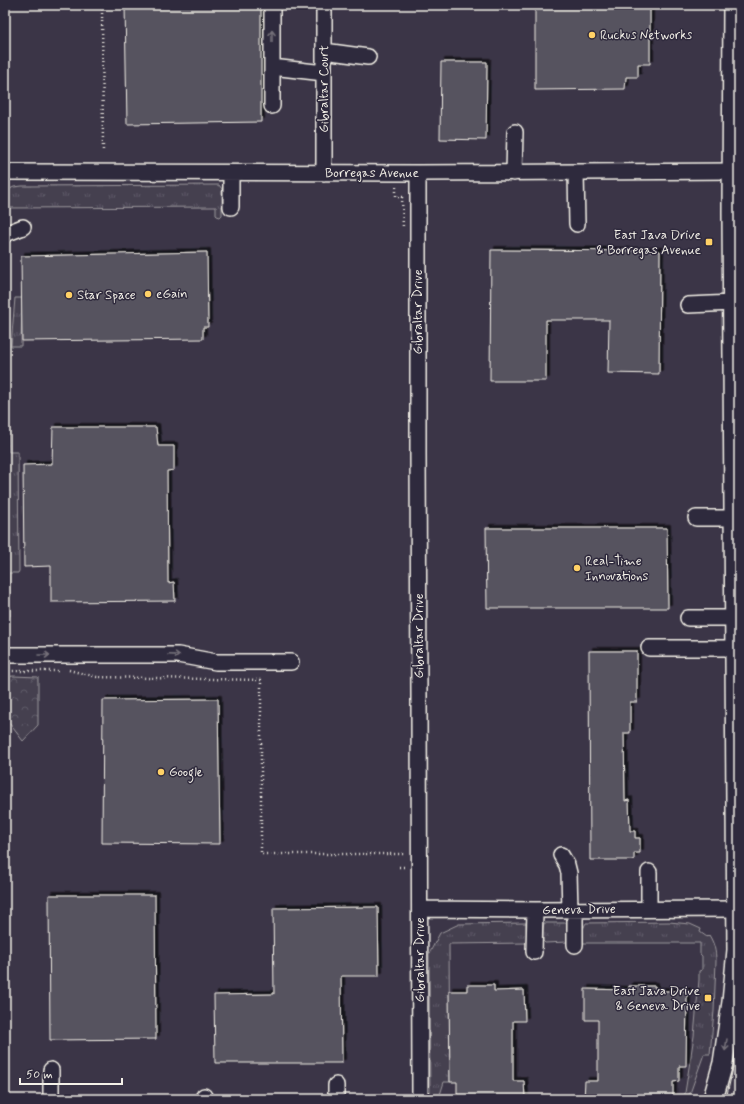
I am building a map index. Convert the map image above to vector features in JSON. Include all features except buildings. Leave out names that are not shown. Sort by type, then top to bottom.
[{"type":"main road","points":[[713,1099],[723,1063],[732,1002],[737,950],[738,909],[734,648],[733,303],[736,171],[733,5]]},
{"type":"street","points":[[272,5],[272,106]]},
{"type":"street","name":"Gibraltar Court","points":[[324,5],[324,173]]},
{"type":"street","points":[[324,51],[368,57]]},
{"type":"street","points":[[272,67],[324,73]]},
{"type":"street","points":[[514,173],[515,132]]},
{"type":"street","name":"Borregas Avenue","points":[[5,172],[418,174],[736,171]]},
{"type":"street","points":[[231,173],[231,207]]},
{"type":"street","points":[[576,173],[577,224]]},
{"type":"street","name":"Gibraltar Drive","points":[[418,174],[420,1099]]},
{"type":"street","points":[[5,234],[23,227]]},
{"type":"street","points":[[688,305],[733,303]]},
{"type":"street","points":[[696,518],[734,518]]},
{"type":"street","points":[[688,618],[735,618]]},
{"type":"street","points":[[650,648],[734,648]]},
{"type":"street","points":[[5,655],[178,655],[216,662],[291,662]]},
{"type":"street","points":[[561,855],[567,864],[569,873],[575,945]]},
{"type":"street","points":[[649,872],[649,909]]},
{"type":"street","name":"Geneva Drive","points":[[420,909],[738,909]]},
{"type":"street","points":[[534,952],[535,910]]},
{"type":"street","points":[[51,1070],[51,1099]]},
{"type":"path","points":[[102,5],[103,153]]},
{"type":"path","points":[[396,184],[396,197],[409,196]]},
{"type":"path","points":[[5,668],[12,671],[72,670],[97,677],[261,680],[261,854],[404,854]]},
{"type":"shaded area","points":[[5,5],[739,5],[739,1099],[5,1099]]},
{"type":"green space","points":[[219,185],[222,189],[222,215],[220,217],[216,215],[216,207],[8,208],[7,220],[5,221],[5,191],[14,187]]},
{"type":"green space","points":[[15,298],[22,298],[21,346],[11,346]]},
{"type":"green space","points":[[5,410],[8,410],[9,452],[18,452],[19,571],[18,573],[9,573],[10,616],[5,616]]},
{"type":"green space","points":[[5,677],[38,677],[38,725],[23,741],[5,716]]},
{"type":"green space","points":[[669,922],[690,924],[701,929],[700,932],[707,937],[709,935],[716,954],[714,1011],[710,1054],[704,1054],[688,1099],[684,1099],[694,1036],[699,971],[702,970],[700,943],[583,943],[583,929],[586,923]]},
{"type":"green space","points":[[526,923],[527,943],[449,944],[450,1082],[444,1082],[439,1098],[430,1099],[429,954],[440,933],[459,924]]},
{"type":"green space","points":[[544,923],[566,923],[568,928],[568,941],[545,943],[543,941]]},
{"type":"tram line","points":[[726,1099],[739,1042]]},
{"type":"tram line","points":[[736,1099],[739,1087]]},
{"type":"place","name":"Ruckus Networks","points":[[592,35]]},
{"type":"place","name":"East Java Drive & Borregas Avenue","points":[[709,242]]},
{"type":"place","name":"eGain","points":[[148,294]]},
{"type":"place","name":"Star Space","points":[[69,295]]},
{"type":"place","name":"Real-Time Innovations","points":[[577,568]]},
{"type":"place","name":"Google","points":[[161,772]]},
{"type":"place","name":"East Java Drive & Geneva Drive","points":[[708,998]]}]
